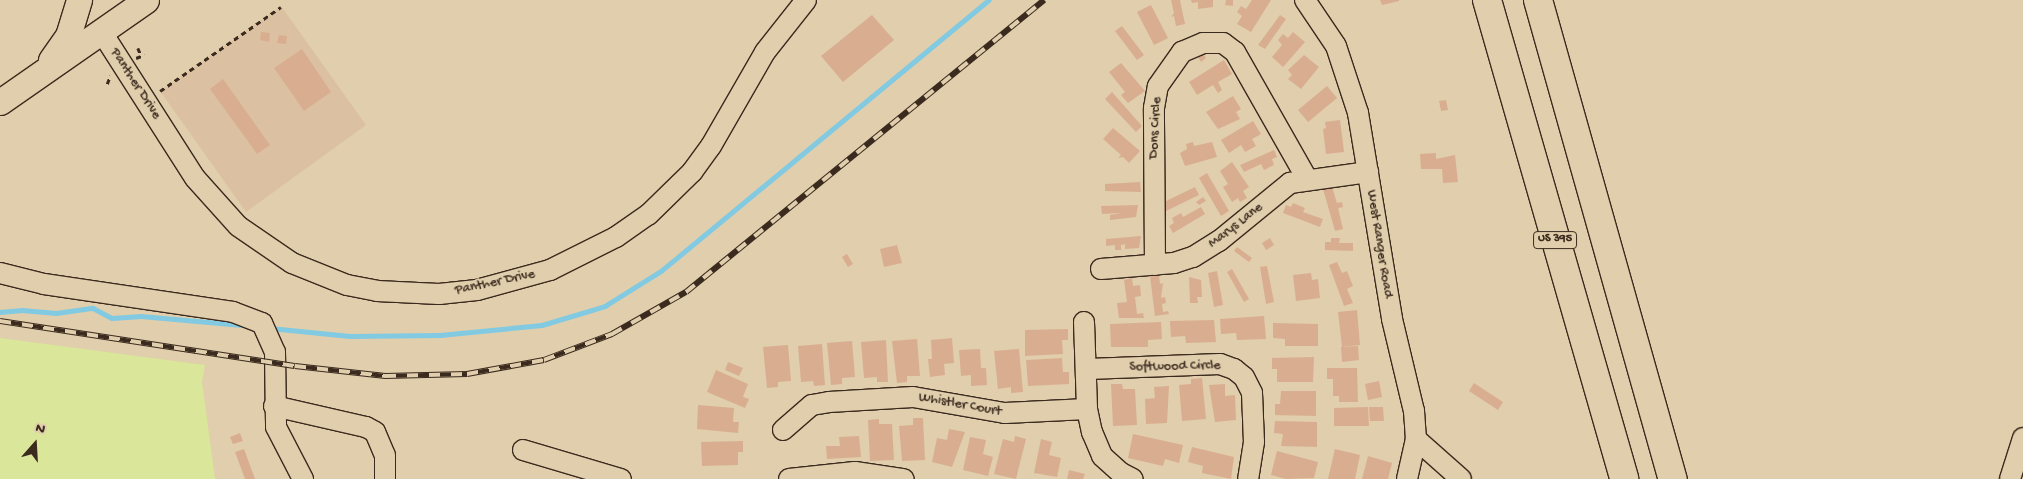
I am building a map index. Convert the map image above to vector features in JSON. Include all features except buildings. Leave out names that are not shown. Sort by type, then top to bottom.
[{"type":"highway","name":"US 395","points":[[1487,0],[1624,479]]},
{"type":"highway","points":[[1538,0],[1674,479]]},
{"type":"main road","points":[[36,76],[68,36],[79,0]]},
{"type":"main road","points":[[89,0],[105,37]]},
{"type":"main road","points":[[0,102],[36,76],[105,37],[146,0]]},
{"type":"street","name":"Panther Drive","points":[[105,37],[195,178],[223,211],[265,247],[317,274],[347,285],[377,291],[439,294],[478,290],[550,270],[608,242],[648,214],[697,166],[764,52],[806,0]]},
{"type":"street","name":"West Ranger Road","points":[[1305,0],[1336,46],[1348,75],[1358,113],[1392,319],[1414,411],[1416,439],[1407,479]]},
{"type":"street","name":"Dons Circle","points":[[1155,265],[1154,108],[1158,86],[1182,52],[1203,43],[1223,43],[1236,52],[1307,179]]},
{"type":"street","name":"Marys Lane","points":[[1101,269],[1155,265],[1193,257],[1219,241],[1290,183],[1307,179],[1368,172]]},
{"type":"street","points":[[0,272],[44,284],[253,318],[262,323],[275,352],[274,406],[276,427],[303,479]]},
{"type":"street","points":[[1084,322],[1088,369],[1087,409],[1092,432],[1102,456],[1121,473],[1133,479]]},
{"type":"street","name":"Softwood Circle","points":[[1088,369],[1220,364],[1234,368],[1244,377],[1252,393],[1254,442],[1248,479]]},
{"type":"street","name":"Whistler Court","points":[[783,430],[812,405],[829,402],[914,397],[1004,414],[1087,409]]},
{"type":"street","points":[[274,406],[366,427],[375,432],[385,455],[385,479]]},
{"type":"street","points":[[2010,479],[2023,438]]},
{"type":"street","points":[[1416,439],[1461,479]]},
{"type":"street","points":[[523,450],[621,479]]},
{"type":"street","points":[[789,479],[855,472],[903,479]]},
{"type":"path","points":[[160,91],[281,7]]},
{"type":"path","points":[[138,48],[144,55]]},
{"type":"path","points":[[107,84],[110,76]]},
{"type":"shaded area","points":[[281,6],[366,125],[246,212],[160,91]]},
{"type":"green space","points":[[0,338],[205,365],[202,382],[215,479],[0,479]]},
{"type":"waterway","points":[[270,328],[350,336],[440,335],[542,325],[605,306],[661,271],[989,0]]},
{"type":"waterway","points":[[0,312],[22,310],[56,313],[93,308],[112,318],[141,316],[242,325]]},
{"type":"railway","points":[[0,321],[295,366],[385,376],[467,374],[544,360],[612,334],[686,292],[1044,0]]}]
